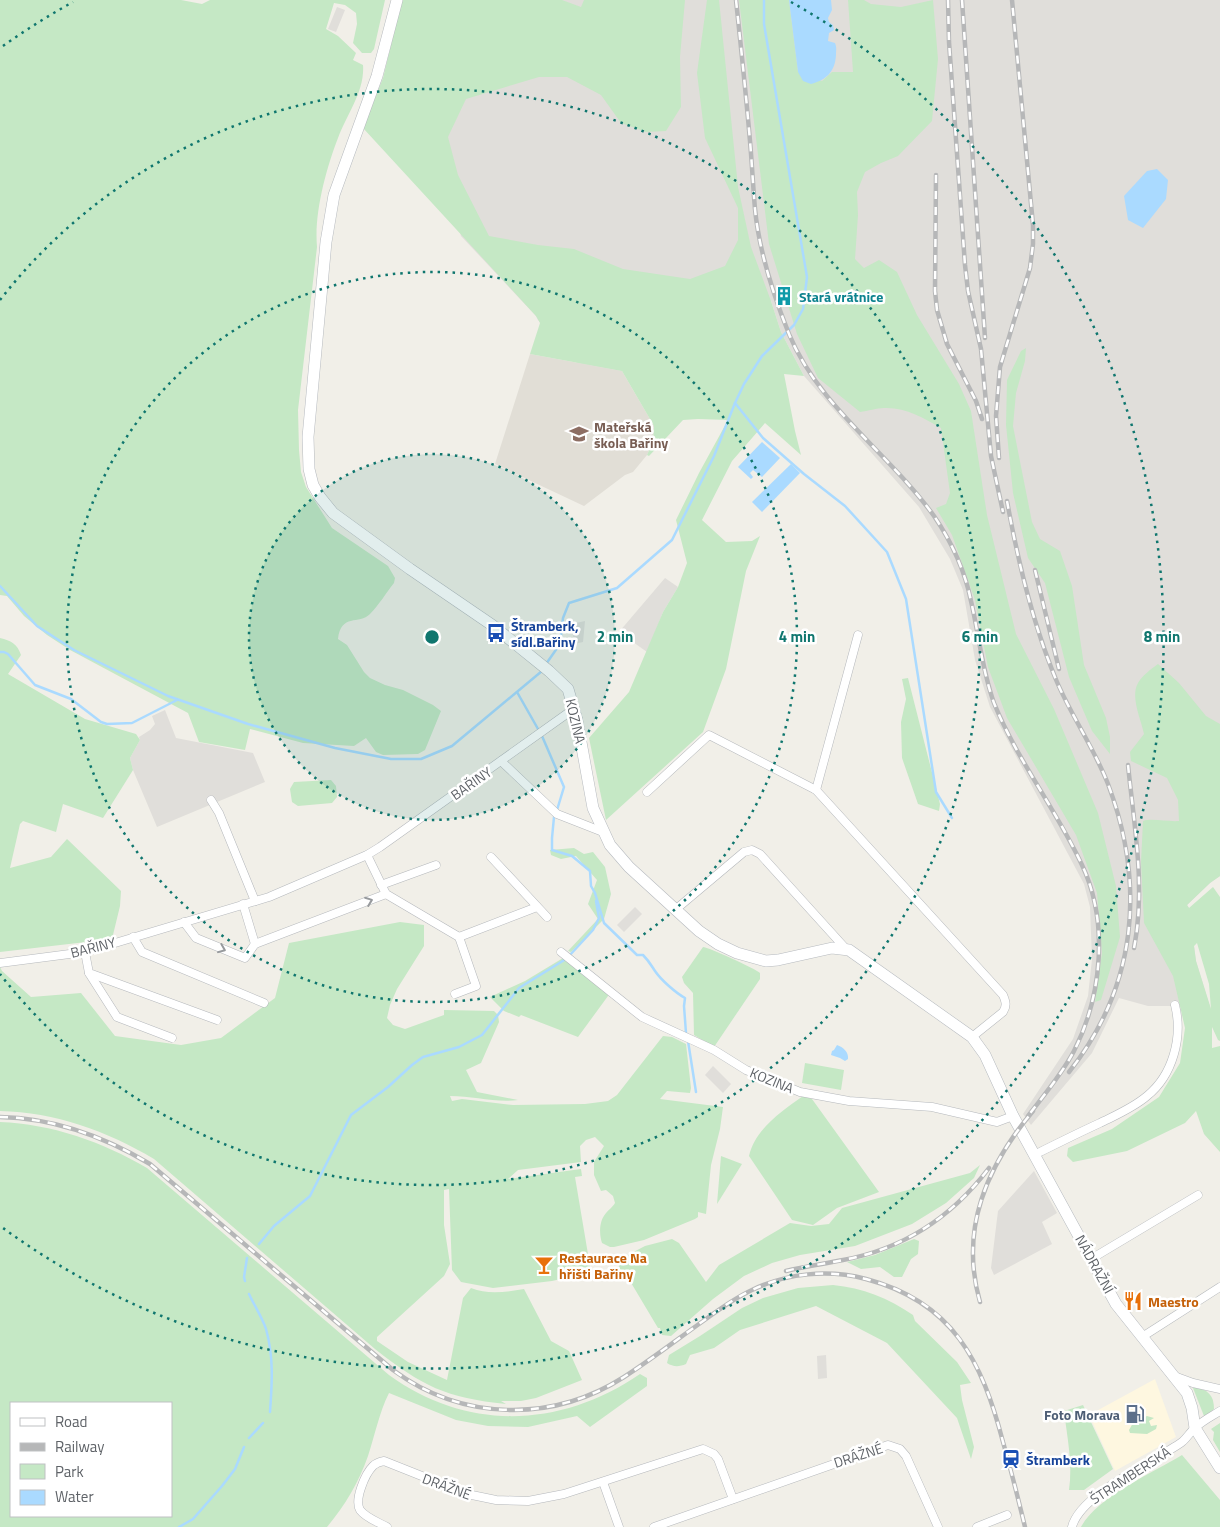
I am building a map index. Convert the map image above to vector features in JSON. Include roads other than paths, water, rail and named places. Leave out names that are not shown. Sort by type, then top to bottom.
[{"type":"main road","name":"KOZINA","points":[[397,0],[377,76],[334,195],[326,242],[307,450],[309,469],[316,491],[326,506],[338,517],[492,625],[545,667],[568,689],[575,708],[593,808],[610,845],[624,862],[699,931],[718,944],[754,959],[778,960],[832,948],[846,948]]},
{"type":"main road","points":[[846,948],[972,1037],[985,1055],[1013,1116]]},
{"type":"main road","name":"NÁDRAŽNÍ","points":[[1013,1116],[1116,1304],[1174,1376],[1189,1398],[1195,1428]]},
{"type":"main road","points":[[1195,1428],[1220,1468]]},
{"type":"street","points":[[816,790],[858,635]]},
{"type":"street","name":"BAŘINY","points":[[0,962],[85,952],[255,901],[303,883],[367,855],[575,708]]},
{"type":"street","points":[[647,792],[709,735],[816,790],[1003,995],[1006,1002],[1003,1012],[972,1037]]},
{"type":"street","name":"BAŘINY","points":[[501,761],[557,814],[603,832]]},
{"type":"street","points":[[211,800],[219,813],[255,901]]},
{"type":"street","points":[[675,910],[744,852],[752,850],[760,854],[846,948]]},
{"type":"street","points":[[367,855],[386,894],[459,936],[476,986],[455,994]]},
{"type":"street","points":[[491,857],[547,916]]},
{"type":"street","points":[[381,885],[436,865]]},
{"type":"street","points":[[184,922],[196,938],[245,958],[255,944],[386,894]]},
{"type":"street","points":[[244,904],[255,944]]},
{"type":"street","points":[[459,936],[537,907]]},
{"type":"street","points":[[133,937],[142,952],[264,1003]]},
{"type":"street","points":[[85,952],[89,973],[117,1017],[172,1038]]},
{"type":"street","name":"KOZINA","points":[[561,952],[642,1017],[714,1050],[746,1070],[800,1092],[850,1102],[932,1107],[996,1122],[1013,1116]]},
{"type":"street","points":[[89,973],[217,1020]]},
{"type":"street","points":[[1034,1155],[1122,1112],[1147,1097],[1154,1090],[1168,1068],[1176,1046],[1178,1024],[1175,1005]]},
{"type":"street","points":[[1090,1259],[1198,1195]]},
{"type":"street","points":[[1142,1337],[1220,1287]]},
{"type":"street","points":[[1174,1376],[1202,1386],[1220,1389]]},
{"type":"street","points":[[1195,1428],[1220,1411]]},
{"type":"street","name":"ŠTRAMBERSKÁ","points":[[1072,1527],[1076,1516],[1084,1506],[1102,1492],[1183,1441],[1195,1428]]},
{"type":"street","name":"DRÁŽNÉ","points":[[654,1527],[888,1445],[900,1450],[906,1456],[938,1527]]},
{"type":"street","name":"DRÁŽNÉ","points":[[387,1527],[364,1515],[357,1504],[358,1495],[371,1468],[380,1462],[388,1462],[467,1494],[496,1500],[542,1500],[704,1449],[714,1454],[718,1459],[733,1499]]},
{"type":"street","points":[[603,1482],[619,1527]]},
{"type":"street","points":[[977,1527],[1007,1515]]},
{"type":"water","points":[[789,0],[831,0],[832,10],[828,18],[834,30],[829,33],[828,41],[835,43],[834,66],[825,78],[811,84],[803,81],[798,72]]},
{"type":"water","points":[[1157,169],[1168,180],[1166,199],[1143,228],[1128,220],[1124,196],[1147,171]]},
{"type":"water","points":[[762,442],[780,458],[762,477],[753,470],[750,473],[753,477],[751,479],[738,467]]},
{"type":"water","points":[[791,464],[800,473],[762,512],[752,502]]},
{"type":"water","points":[[837,1045],[847,1052],[848,1059],[845,1061],[831,1055]]},
{"type":"waterway","points":[[546,664],[560,644],[563,618],[569,603],[617,588],[672,540],[714,456],[744,384],[762,356],[794,325],[803,309],[807,277],[764,24],[764,0]]},
{"type":"waterway","points":[[735,403],[763,438],[804,474],[845,506],[887,552],[906,599],[936,792],[952,818]]},
{"type":"waterway","points":[[0,586],[37,626],[74,650],[168,696],[248,724],[335,748],[391,759],[421,759],[452,746],[542,671]]},
{"type":"waterway","points":[[0,652],[8,654],[35,685],[71,699],[101,722],[107,724],[132,723],[177,700]]},
{"type":"waterway","points":[[517,692],[542,736],[564,787],[557,810]]},
{"type":"waterway","points":[[554,817],[552,850],[572,856],[590,871],[591,886],[595,893]]},
{"type":"waterway","points":[[595,893],[604,923],[637,955],[643,955],[661,978],[673,990],[685,998],[686,1033]]},
{"type":"waterway","points":[[569,956],[593,930],[599,918],[596,901]]},
{"type":"waterway","points":[[259,1244],[274,1226],[310,1196],[351,1115],[423,1057],[459,1047],[482,1035],[519,988],[566,959]]},
{"type":"waterway","points":[[688,1041],[696,1092]]},
{"type":"waterway","points":[[245,1281],[247,1258]]},
{"type":"waterway","points":[[249,1294],[269,1339],[272,1370],[270,1412]]},
{"type":"waterway","points":[[249,1438],[263,1423]]},
{"type":"waterway","points":[[179,1527],[193,1519],[222,1486],[235,1469],[244,1447]]},
{"type":"railway","points":[[736,0],[757,225],[768,272],[789,334],[802,360],[818,384],[836,407],[916,493],[934,516],[946,536],[957,557],[968,590],[994,703],[1025,765],[1072,844],[1091,887],[1099,934],[1099,959],[1091,1007],[1069,1060],[1028,1116]]},
{"type":"railway","points":[[948,0],[949,42],[965,265],[968,291],[981,349],[991,456],[1003,512]]},
{"type":"railway","points":[[962,0],[985,338]]},
{"type":"railway","points":[[999,458],[996,416],[1000,367],[1030,268],[1033,244],[1033,225],[1012,0]]},
{"type":"railway","points":[[936,175],[935,291],[937,310],[947,344],[976,401],[982,419]]},
{"type":"railway","points":[[1007,501],[1021,570],[1048,660],[1063,695],[1108,784],[1120,822],[1127,860],[1130,897],[1128,934],[1121,970],[1109,1005],[1092,1039],[1069,1072]]},
{"type":"railway","points":[[1035,570],[1059,669]]},
{"type":"railway","points":[[1128,765],[1139,880],[1139,903],[1134,948]]},
{"type":"railway","points":[[980,1302],[974,1275],[973,1249],[975,1224],[981,1200],[990,1176],[1002,1154],[1033,1111]]},
{"type":"railway","points":[[0,1117],[20,1118],[59,1125],[115,1145],[150,1164],[393,1370],[420,1387],[448,1399],[477,1407],[507,1410],[537,1408],[567,1402],[596,1392],[624,1377],[734,1300],[765,1284],[793,1276],[837,1274],[866,1279],[896,1289],[921,1303],[942,1319],[959,1339],[973,1361],[995,1413],[1025,1527]]},
{"type":"railway","points":[[786,1271],[865,1255],[906,1239],[925,1228],[959,1202],[989,1168]]},
{"type":"place","name":"Stará vrátnice","points":[[784,296]]},
{"type":"place","name":"Mateřská škola Bařiny","points":[[579,434]]},
{"type":"place","name":"Štramberk, sídl.Bařiny","points":[[496,633]]},
{"type":"place","name":"Restaurace Na hřišti Bařiny","points":[[544,1265]]},
{"type":"place","name":"Maestro","points":[[1133,1301]]},
{"type":"place","name":"Foto Morava","points":[[1135,1414]]},
{"type":"place","name":"Štramberk","points":[[1011,1459]]}]
